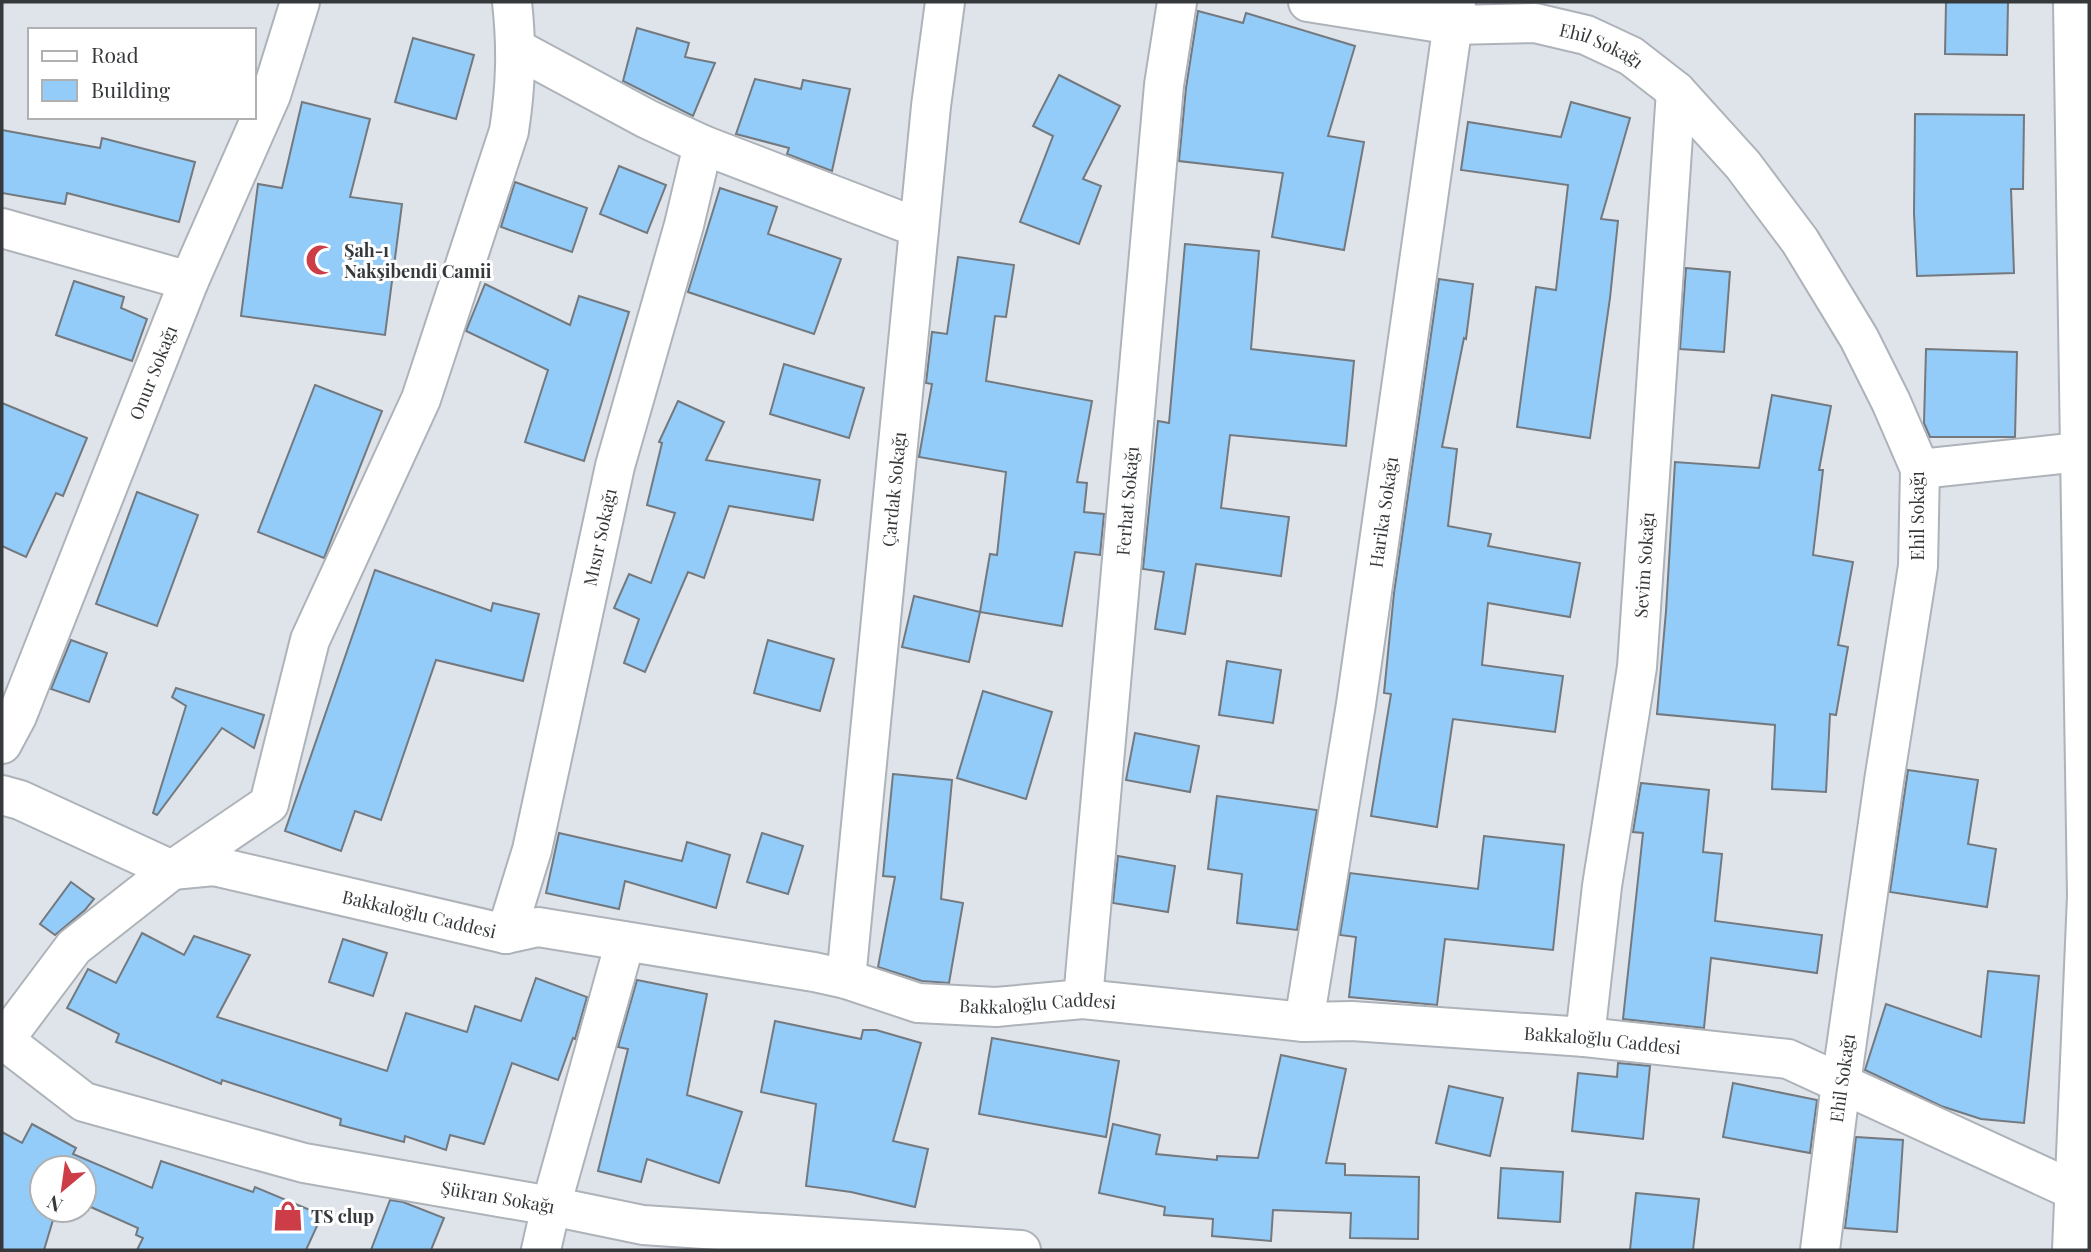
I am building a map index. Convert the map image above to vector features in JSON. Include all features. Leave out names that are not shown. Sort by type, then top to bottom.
[{"type":"street","name":"Onur Sokağı","points":[[2,744],[22,704],[189,281],[271,95],[300,2]]},
{"type":"street","points":[[3,1042],[74,947],[172,870],[269,804],[310,640],[421,399],[509,131],[515,93],[517,49],[512,2]]},
{"type":"street","name":"Çardak Sokağı","points":[[846,979],[919,228],[944,2]]},
{"type":"street","name":"Ferhat Sokağı","points":[[1083,999],[1164,85],[1177,2]]},
{"type":"street","name":"Ehil Sokağı","points":[[1308,2],[1455,13],[1535,23],[1586,35],[1631,56],[1676,91],[1742,165],[1800,241],[1859,338],[1920,469],[1918,566],[1882,794],[1820,1250]]},
{"type":"street","points":[[2071,1239],[2087,897],[2073,2]]},
{"type":"street","name":"Harika Sokağı","points":[[1304,1022],[1356,704],[1455,13]]},
{"type":"street","points":[[517,49],[647,120],[703,145],[919,228]]},
{"type":"street","name":"Sevim Sokağı","points":[[1585,1037],[1602,886],[1637,667],[1676,91]]},
{"type":"street","name":"Mısır Sokağı","points":[[506,934],[532,850],[615,466],[684,225],[703,145]]},
{"type":"street","points":[[2,229],[189,281]]},
{"type":"street","points":[[1920,469],[2079,452]]},
{"type":"street","points":[[2,795],[20,800],[172,870]]},
{"type":"street","name":"Bakkaloğlu Caddesi","points":[[172,870],[214,866],[506,934],[538,928],[814,972],[846,979],[918,1003],[996,1007],[1083,999],[1304,1022],[1352,1021],[1585,1037],[1788,1059],[2075,1191]]},
{"type":"street","points":[[541,1250],[625,942]]},
{"type":"street","name":"Şükran Sokağı","points":[[3,1042],[84,1102],[304,1163],[551,1206],[725,1240],[1021,1250]]},
{"type":"building","points":[[1946,2],[2008,2],[2007,55],[1945,54]]},
{"type":"building","points":[[1198,11],[1243,23],[1246,13],[1355,46],[1328,136],[1364,142],[1344,250],[1272,237],[1283,173],[1179,161],[1186,88]]},
{"type":"building","points":[[637,28],[689,43],[685,57],[715,63],[693,116],[623,81]]},
{"type":"building","points":[[413,38],[474,55],[456,119],[395,102]]},
{"type":"building","points":[[1059,75],[1120,106],[1083,179],[1101,186],[1079,244],[1020,222],[1053,136],[1033,126]]},
{"type":"building","points":[[755,79],[801,89],[803,80],[850,89],[832,171],[787,154],[789,148],[736,134]]},
{"type":"building","name":"Şah-ı Nakşibendi Camii","points":[[302,102],[370,119],[350,197],[402,204],[385,335],[241,316],[258,184],[282,188]]},
{"type":"building","points":[[1571,102],[1630,118],[1601,219],[1618,221],[1590,438],[1517,427],[1536,287],[1556,290],[1568,185],[1461,170],[1468,122],[1561,137]]},
{"type":"building","points":[[1915,114],[2024,115],[2023,189],[2011,189],[2014,273],[1917,276],[1914,213]]},
{"type":"building","points":[[2,130],[100,148],[102,138],[195,162],[179,222],[67,193],[65,204],[2,193]]},
{"type":"building","points":[[619,166],[666,185],[647,233],[600,214]]},
{"type":"building","points":[[515,182],[587,208],[572,252],[501,227]]},
{"type":"building","points":[[720,188],[777,207],[768,234],[841,259],[814,334],[688,292]]},
{"type":"building","points":[[1185,244],[1259,251],[1251,349],[1354,361],[1346,446],[1230,435],[1221,508],[1289,517],[1281,576],[1196,564],[1185,634],[1155,629],[1164,572],[1143,569],[1158,421],[1169,423]]},
{"type":"building","points":[[958,257],[1014,265],[1006,317],[995,316],[986,381],[1092,401],[1077,482],[1087,483],[1084,512],[1104,514],[1100,555],[1075,552],[1062,626],[980,612],[990,554],[997,555],[1006,472],[919,457],[932,384],[926,383],[932,332],[947,334]]},
{"type":"building","points":[[1686,268],[1730,272],[1724,352],[1680,349]]},
{"type":"building","points":[[1439,279],[1473,284],[1466,339],[1464,338],[1442,447],[1457,449],[1448,526],[1491,534],[1488,546],[1580,563],[1570,617],[1488,603],[1482,665],[1563,676],[1555,732],[1453,719],[1437,827],[1371,816],[1391,694],[1384,693],[1394,593]]},
{"type":"building","points":[[74,281],[124,297],[121,308],[147,319],[132,361],[56,335]]},
{"type":"building","points":[[485,284],[570,325],[579,296],[629,312],[584,461],[525,442],[548,370],[466,331]]},
{"type":"building","points":[[1926,349],[2017,352],[2015,437],[1930,437],[1924,423]]},
{"type":"building","points":[[784,364],[864,388],[849,438],[770,414]]},
{"type":"building","points":[[315,385],[382,411],[324,558],[258,532]]},
{"type":"building","points":[[1772,395],[1831,406],[1819,470],[1823,470],[1813,555],[1853,562],[1838,645],[1848,647],[1836,715],[1830,714],[1826,792],[1772,789],[1775,725],[1657,714],[1675,462],[1759,468]]},
{"type":"building","points":[[678,401],[724,422],[706,460],[820,480],[813,520],[729,506],[704,578],[688,572],[645,672],[624,663],[639,619],[614,608],[629,574],[651,583],[675,513],[647,505],[662,443],[659,442]]},
{"type":"building","points":[[2,403],[87,438],[63,496],[56,493],[26,557],[2,546]]},
{"type":"building","points":[[137,492],[198,515],[157,626],[96,604]]},
{"type":"building","points":[[375,570],[491,611],[493,603],[539,614],[523,681],[436,660],[381,820],[355,811],[341,851],[285,831]]},
{"type":"building","points":[[914,596],[980,612],[969,662],[902,647]]},
{"type":"building","points":[[71,640],[107,653],[89,702],[51,689]]},
{"type":"building","points":[[768,640],[834,659],[820,711],[754,693]]},
{"type":"building","points":[[1227,661],[1281,670],[1273,723],[1219,715]]},
{"type":"building","points":[[176,688],[264,715],[254,748],[222,728],[157,815],[153,813],[186,706],[172,697]]},
{"type":"building","points":[[983,691],[1052,712],[1026,799],[957,778]]},
{"type":"building","points":[[1135,733],[1199,746],[1190,792],[1126,780]]},
{"type":"building","points":[[1908,770],[1978,780],[1968,844],[1996,849],[1987,907],[1890,892]]},
{"type":"building","points":[[893,774],[952,780],[941,899],[963,903],[949,983],[922,981],[878,967],[895,877],[883,876]]},
{"type":"building","points":[[1641,783],[1709,790],[1703,852],[1722,854],[1715,921],[1822,935],[1817,973],[1711,958],[1704,1028],[1623,1019],[1643,833],[1633,832]]},
{"type":"building","points":[[1217,796],[1317,810],[1297,930],[1237,923],[1242,874],[1208,869]]},
{"type":"building","points":[[559,833],[682,861],[687,842],[730,855],[716,908],[625,881],[619,909],[546,893]]},
{"type":"building","points":[[762,833],[803,846],[788,894],[747,882]]},
{"type":"building","points":[[1484,836],[1564,845],[1553,950],[1445,939],[1437,1005],[1349,997],[1356,937],[1340,935],[1350,873],[1478,889]]},
{"type":"building","points":[[1118,856],[1175,866],[1168,912],[1113,903]]},
{"type":"building","points":[[71,882],[94,899],[55,935],[40,924]]},
{"type":"building","points":[[142,933],[184,955],[194,936],[250,955],[217,1017],[387,1071],[406,1013],[467,1032],[475,1006],[521,1021],[536,978],[587,997],[575,1039],[573,1038],[558,1080],[512,1063],[484,1144],[450,1135],[446,1150],[405,1136],[404,1142],[340,1125],[341,1119],[222,1080],[221,1084],[116,1042],[119,1034],[67,1008],[88,969],[116,983]]},
{"type":"building","points":[[343,939],[387,953],[373,996],[329,982]]},
{"type":"building","points":[[1988,971],[2039,976],[2024,1123],[1981,1119],[1941,1106],[1865,1070],[1886,1004],[1981,1037]]},
{"type":"building","points":[[637,980],[707,994],[687,1095],[742,1112],[719,1183],[647,1159],[641,1182],[598,1171],[628,1049],[618,1047]]},
{"type":"building","points":[[775,1021],[861,1039],[863,1030],[876,1030],[921,1043],[893,1141],[928,1149],[915,1207],[851,1192],[806,1186],[816,1104],[761,1092]]},
{"type":"building","points":[[992,1038],[1119,1061],[1106,1137],[979,1114]]},
{"type":"building","points":[[1281,1055],[1346,1069],[1326,1163],[1345,1164],[1345,1175],[1419,1177],[1418,1239],[1350,1238],[1351,1213],[1273,1210],[1271,1241],[1212,1236],[1213,1219],[1164,1215],[1165,1207],[1099,1193],[1113,1124],[1160,1135],[1156,1154],[1217,1160],[1217,1156],[1258,1158]]},
{"type":"building","points":[[1618,1063],[1650,1066],[1643,1139],[1572,1131],[1578,1073],[1617,1077]]},
{"type":"building","points":[[1733,1083],[1817,1100],[1810,1153],[1723,1137]]},
{"type":"building","points":[[1449,1086],[1503,1098],[1490,1156],[1436,1143]]},
{"type":"building","points":[[32,1124],[76,1148],[73,1154],[28,1154],[28,1224],[52,1224],[44,1250],[2,1250],[2,1132],[22,1143]]},
{"type":"building","points":[[1856,1137],[1903,1140],[1897,1232],[1845,1228]]},
{"type":"building","points":[[161,1161],[253,1192],[255,1187],[322,1215],[306,1250],[137,1250],[143,1238],[136,1235],[138,1228],[98,1210],[98,1165],[152,1188]]},
{"type":"building","points":[[1501,1168],[1563,1172],[1560,1222],[1498,1218]]},
{"type":"building","points":[[1636,1193],[1699,1199],[1693,1250],[1630,1250]]},
{"type":"building","points":[[390,1200],[403,1202],[444,1218],[431,1250],[371,1250]]},
{"type":"place","name":"Şah-ı Nakşibendi Camii","points":[[321,260]]},
{"type":"place","name":"TS clup","points":[[288,1216]]}]
